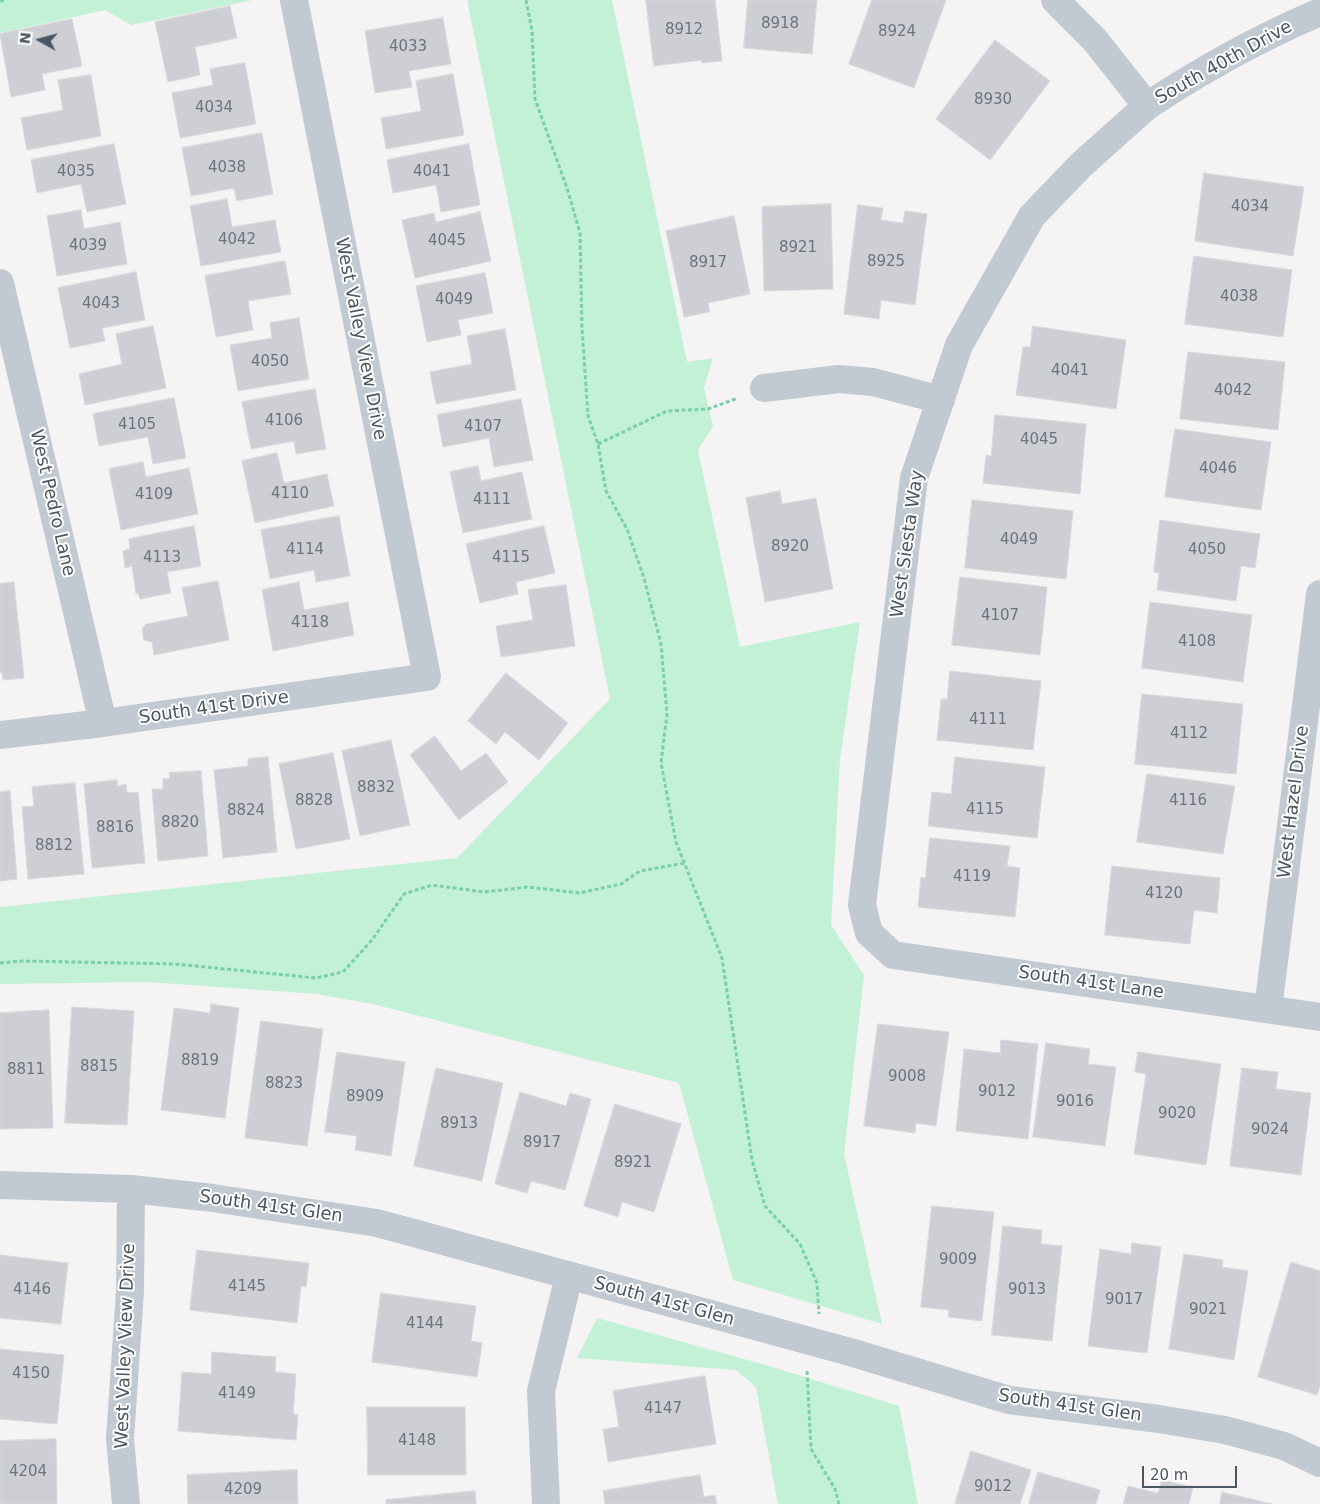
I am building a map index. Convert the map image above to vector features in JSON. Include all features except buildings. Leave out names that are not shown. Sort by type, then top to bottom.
[{"type":"street","name":"West Valley View Drive","points":[[294,0],[427,677]]},
{"type":"street","name":"South 40th Drive","points":[[1055,0],[1094,39],[1147,106],[1189,78],[1266,36],[1320,12]]},
{"type":"street","name":"West Siesta Way","points":[[869,933],[862,906],[914,478],[940,400],[959,345],[1032,216],[1081,165],[1147,106]]},
{"type":"street","name":"West Pedro Lane","points":[[0,283],[9,365],[103,723]]},
{"type":"street","points":[[764,388],[839,379],[873,382],[940,400]]},
{"type":"street","name":"West Hazel Drive","points":[[1268,1009],[1320,594]]},
{"type":"street","name":"South 41st Drive","points":[[0,735],[103,723],[427,677]]},
{"type":"street","name":"South 41st Lane","points":[[869,933],[893,955],[1320,1017]]},
{"type":"street","name":"South 41st Glen","points":[[0,1185],[131,1189],[213,1198],[377,1223],[815,1343],[1010,1400],[1159,1419],[1225,1430],[1284,1446],[1320,1463]]},
{"type":"street","name":"West Valley View Drive","points":[[126,1504],[120,1439],[130,1291],[131,1189]]},
{"type":"street","points":[[546,1504],[541,1390],[569,1276]]},
{"type":"path","points":[[0,1],[4,0]]},
{"type":"path","points":[[526,0],[532,31],[535,99],[567,188],[580,233],[582,328],[588,416],[598,444],[606,491],[627,529],[644,578],[661,644],[667,714],[661,763],[676,842],[722,958],[735,1035],[752,1160],[765,1206],[800,1244],[817,1283],[820,1324],[807,1366],[811,1450],[835,1489],[839,1504]]},
{"type":"path","points":[[598,444],[667,411],[708,409],[764,388]]},
{"type":"path","points":[[0,963],[22,961],[175,964],[316,978],[343,972],[372,940],[404,894],[432,885],[484,892],[527,888],[579,893],[621,884],[640,871],[685,863]]},
{"type":"green space","points":[[0,0],[253,0],[131,25],[105,10],[0,33]]},
{"type":"green space","points":[[467,0],[612,0],[687,362],[713,358],[704,388],[713,426],[698,450],[740,647],[860,622],[840,759],[831,925],[864,975],[844,1154],[882,1324],[733,1280],[679,1083],[377,1005],[317,994],[148,982],[0,984],[0,907],[457,858],[610,699]]},
{"type":"green space","points":[[597,1318],[769,1366],[899,1406],[918,1504],[778,1504],[756,1387],[736,1370],[577,1358]]}]
